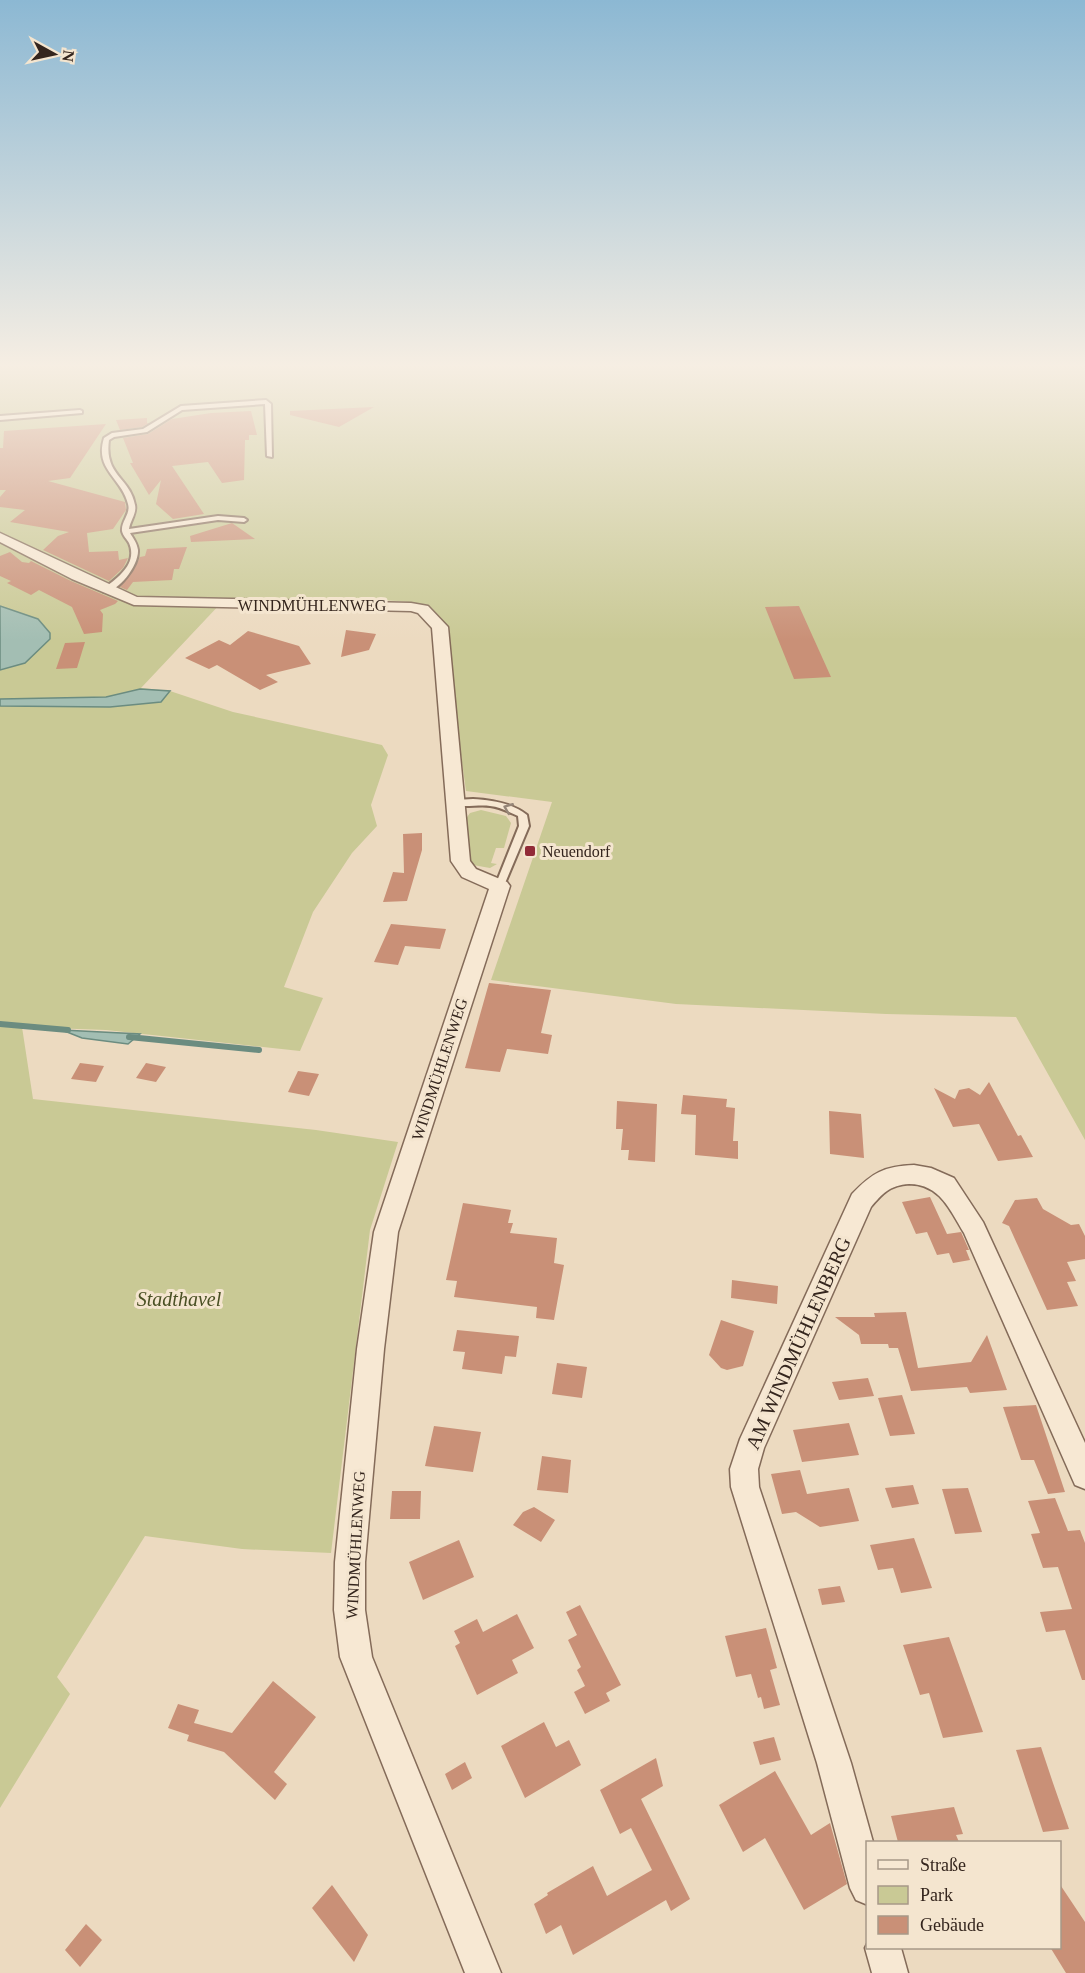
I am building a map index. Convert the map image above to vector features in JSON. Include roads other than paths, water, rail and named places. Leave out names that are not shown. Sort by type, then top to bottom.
[{"type":"street","name":"WINDMÜHLENWEG","points":[[0,537],[106,590],[134,601],[148,603],[381,604],[423,609],[440,627],[461,861],[470,873],[500,886],[386,1232],[375,1290],[349,1598],[350,1632],[356,1657],[483,1973]]},
{"type":"street","name":"AM WINDMÜHLENBERG","points":[[866,1884],[834,1763],[745,1487],[744,1469],[750,1448],[861,1201],[880,1181],[895,1176],[930,1177],[944,1184],[957,1200],[974,1229],[1085,1475]]},
{"type":"street","points":[[884,1949],[890,1973]]},
{"type":"lane","points":[[106,457],[109,472],[124,488],[132,504],[132,512],[126,521],[126,531],[133,546],[133,561],[122,578],[106,590]]},
{"type":"lane","points":[[126,531],[218,518],[244,520]]},
{"type":"lane","points":[[455,803],[485,801],[510,808],[522,815],[524,826],[500,886]]},
{"type":"waterway","points":[[0,1024],[68,1030]]},
{"type":"waterway","points":[[129,1037],[259,1050]]},
{"type":"place","name":"Neuendorf","points":[[530,851]]},
{"type":"park label","name":"Stadthavel","points":[[179,1299]]}]
